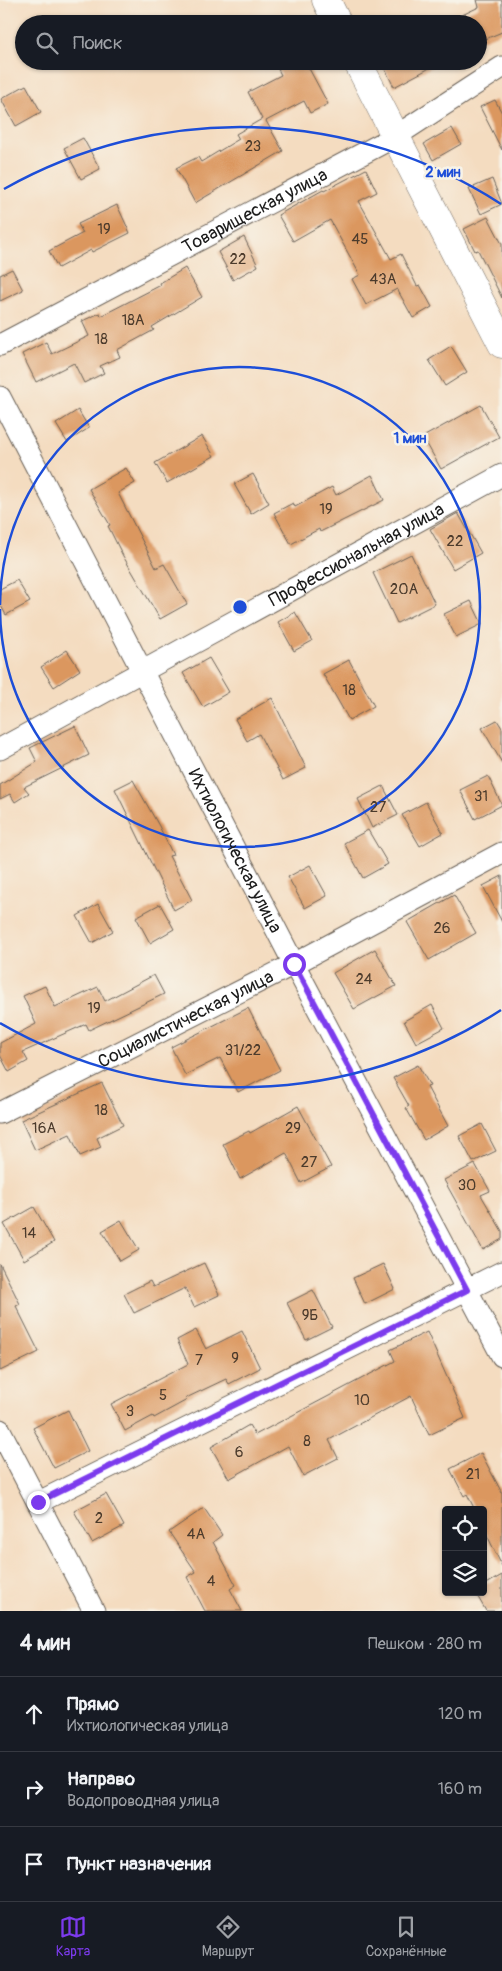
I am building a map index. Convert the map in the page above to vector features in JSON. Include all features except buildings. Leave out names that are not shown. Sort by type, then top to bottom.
[{"type":"main road","points":[[326,0],[334,15]]},
{"type":"main road","points":[[362,70],[502,344]]},
{"type":"street","name":"Товарищеская улица","points":[[0,345],[396,136],[502,67]]},
{"type":"street","name":"Ихтиологическая улица","points":[[0,397],[294,964],[502,1356]]},
{"type":"street","name":"Профессиональная улица","points":[[0,748],[502,475]]},
{"type":"street","name":"Социалистическая улица","points":[[0,1113],[294,964],[502,853]]},
{"type":"street","points":[[38,1502],[502,1272]]},
{"type":"street","points":[[0,1430],[94,1611]]},
{"type":"route","points":[[38,1502],[467,1290],[294,964]]}]
